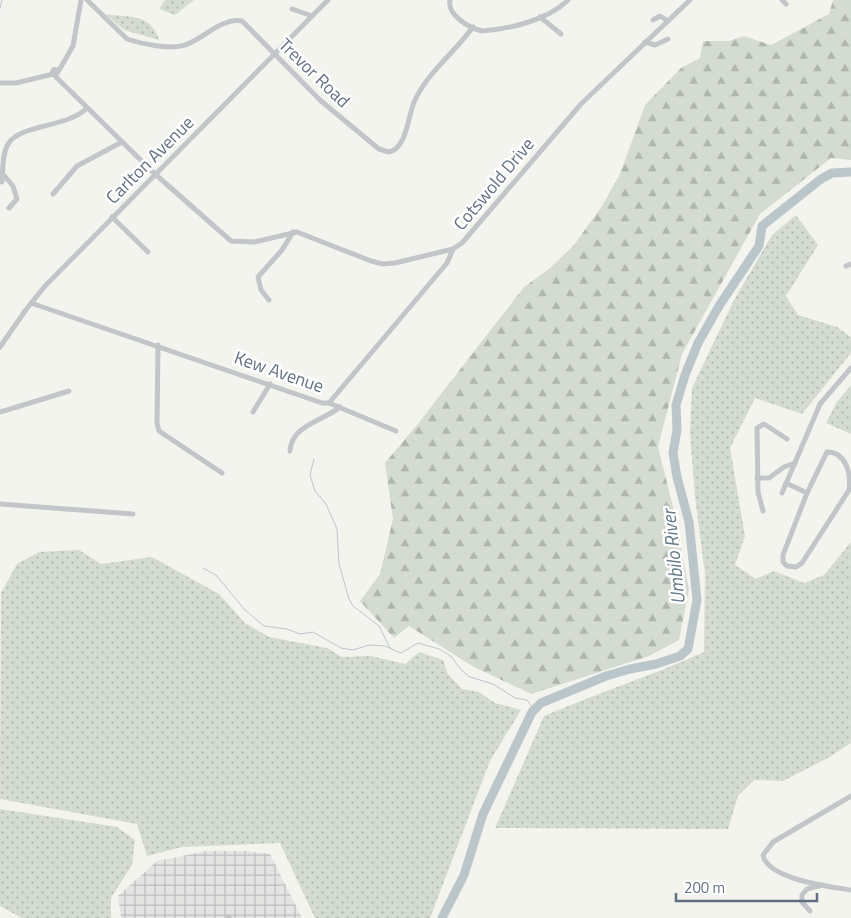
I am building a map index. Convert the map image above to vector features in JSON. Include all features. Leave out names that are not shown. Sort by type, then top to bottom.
[{"type":"street","points":[[0,83],[16,83],[55,72],[64,62],[74,42],[81,0]]},
{"type":"street","name":"Trevor Road","points":[[87,0],[128,39],[172,46],[186,45],[228,22],[242,20],[274,55],[321,101],[379,149],[389,152],[397,149],[400,145],[419,92],[473,27]]},
{"type":"street","name":"Carlton Avenue","points":[[0,347],[31,303],[112,217],[328,0]]},
{"type":"street","points":[[450,0],[450,10],[473,27],[488,30],[540,17],[555,10],[568,0]]},
{"type":"street","name":"Cotswold Drive","points":[[293,232],[307,235],[371,262],[383,264],[395,263],[453,248],[474,231],[581,104],[690,0]]},
{"type":"street","points":[[292,9],[312,16]]},
{"type":"street","points":[[652,20],[660,16],[668,20]]},
{"type":"street","points":[[540,17],[561,34]]},
{"type":"street","points":[[644,42],[655,45],[668,39]]},
{"type":"street","points":[[55,72],[63,84],[155,174],[231,241],[254,242],[293,232]]},
{"type":"street","points":[[2,182],[5,150],[13,139],[37,128],[69,120],[87,108]]},
{"type":"street","points":[[53,194],[77,166],[122,142]]},
{"type":"street","points":[[2,173],[13,186],[18,196],[9,208]]},
{"type":"street","points":[[112,217],[148,252]]},
{"type":"street","points":[[269,300],[261,290],[258,277],[282,250],[293,232]]},
{"type":"street","name":"Kew Avenue","points":[[31,303],[158,345],[322,403],[329,403],[447,263],[453,248]]},
{"type":"street","points":[[158,345],[157,424],[159,431],[222,473]]},
{"type":"street","points":[[782,493],[820,404],[851,368]]},
{"type":"street","points":[[253,412],[270,384]]},
{"type":"street","points":[[0,412],[69,391]]},
{"type":"street","points":[[329,403],[396,431]]},
{"type":"street","points":[[290,451],[291,443],[301,431],[340,407]]},
{"type":"street","points":[[763,510],[758,498],[756,428],[764,424],[787,439]]},
{"type":"street","points":[[830,452],[838,455],[848,469],[850,484],[846,497],[802,563],[790,567],[784,562],[783,555],[807,493],[824,455],[830,452]]},
{"type":"street","points":[[758,478],[769,478],[784,466],[795,463]]},
{"type":"street","points":[[786,483],[807,493]]},
{"type":"street","points":[[0,505],[133,514]]},
{"type":"street","points":[[851,796],[773,842],[765,850],[764,860],[773,870],[792,878],[851,890]]},
{"type":"street","points":[[810,911],[802,902],[802,895],[807,889],[822,884]]},
{"type":"shaded area","points":[[207,851],[247,851],[270,854],[302,918],[121,918],[118,896],[157,861]]},
{"type":"green space","points":[[165,0],[194,0],[175,15],[159,9]]},
{"type":"green space","points":[[833,0],[851,0],[851,160],[831,158],[760,214],[682,354],[658,447],[673,507],[689,589],[679,640],[649,656],[531,694],[472,666],[409,626],[394,638],[360,601],[380,574],[393,519],[385,463],[417,425],[524,287],[549,269],[574,245],[602,206],[620,174],[645,105],[681,68],[700,58],[703,41],[729,41],[744,36],[771,45],[829,14]]},
{"type":"green space","points":[[105,14],[138,18],[145,21],[151,25],[159,40],[124,30]]},
{"type":"green space","points":[[796,215],[818,245],[786,296],[798,315],[837,327],[851,337],[851,353],[802,414],[755,398],[730,448],[745,536],[735,565],[756,579],[774,571],[804,583],[824,575],[851,542],[851,743],[828,758],[783,781],[754,780],[738,796],[728,829],[495,828],[544,716],[704,652],[705,574],[695,497],[690,433],[692,388],[734,300],[772,235]]},
{"type":"green space","points":[[851,385],[851,434],[826,423],[837,402]]},
{"type":"green space","points":[[79,550],[101,564],[152,557],[219,594],[245,623],[269,637],[327,648],[342,657],[371,656],[405,664],[419,652],[443,660],[448,674],[462,689],[479,692],[495,703],[521,710],[490,761],[430,918],[315,918],[280,843],[182,847],[147,856],[137,824],[0,799],[1,593],[17,564],[39,552]]},
{"type":"green space","points":[[0,809],[117,827],[135,840],[132,865],[111,898],[111,918],[22,918],[0,906]]},
{"type":"waterway","points":[[0,8],[2,0]]},
{"type":"waterway","name":"Umbilo River","points":[[442,918],[464,875],[483,814],[532,712],[541,703],[606,676],[656,664],[680,656],[688,649],[697,600],[689,522],[677,477],[673,453],[677,430],[676,405],[685,375],[698,343],[719,306],[759,246],[762,226],[821,179],[832,173],[851,172]]},
{"type":"waterway","points":[[314,459],[310,475],[315,491],[326,504],[337,529],[339,564],[349,599],[353,606],[379,626],[390,648]]},
{"type":"waterway","points":[[203,568],[216,575],[245,610],[264,626],[287,629],[300,634],[313,632],[341,648],[353,650],[369,645],[385,646],[401,653],[418,643],[439,649],[451,656],[461,670],[470,677],[493,684],[515,698],[527,700],[532,707],[536,708]]}]
